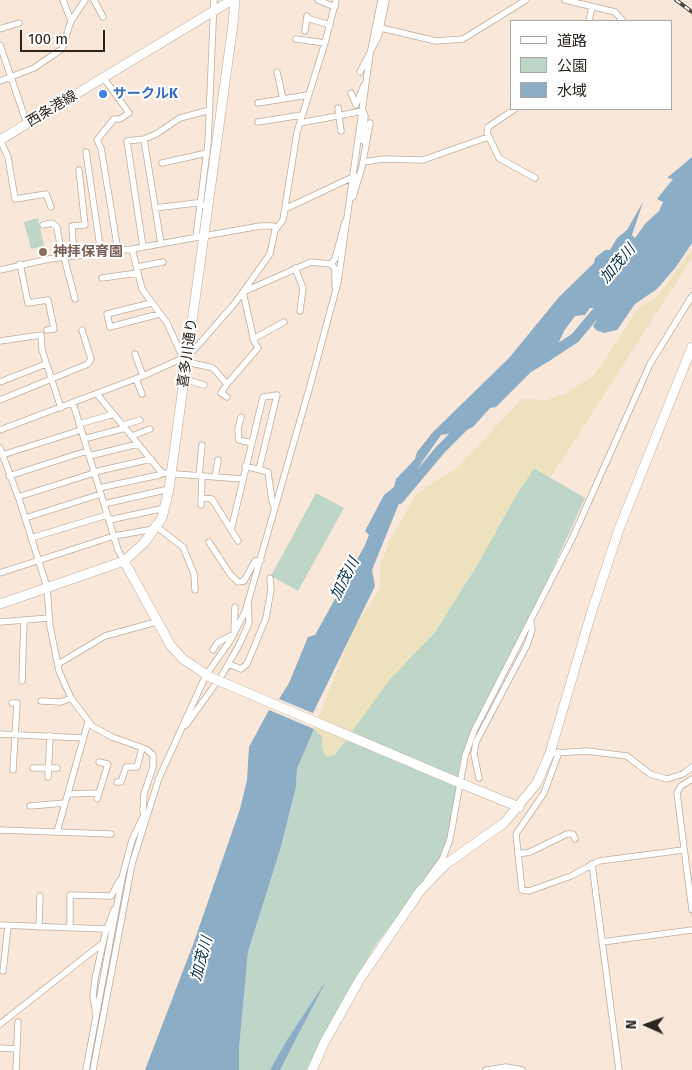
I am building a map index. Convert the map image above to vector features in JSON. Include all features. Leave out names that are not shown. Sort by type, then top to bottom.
[{"type":"street","points":[[63,0],[71,21]]},
{"type":"street","points":[[0,81],[34,68],[62,49],[71,21],[84,0]]},
{"type":"street","points":[[94,0],[103,17]]},
{"type":"street","points":[[155,208],[196,203],[204,205],[214,0]]},
{"type":"street","name":"西条港線","points":[[0,140],[234,0]]},
{"type":"street","name":"喜多川通り","points":[[0,604],[124,561],[136,552],[157,528],[166,508],[169,489],[166,473],[184,379],[204,205],[234,0]]},
{"type":"street","points":[[318,0],[335,7]]},
{"type":"street","points":[[0,430],[136,379],[186,358],[243,292],[270,254],[276,228],[282,223],[300,123],[326,43],[336,0]]},
{"type":"street","points":[[93,1070],[127,887],[145,816],[159,778],[179,734],[208,676],[234,634],[248,604],[336,293],[370,54],[381,0]]},
{"type":"street","points":[[360,72],[381,28],[386,0]]},
{"type":"street","points":[[381,28],[436,41],[463,38],[526,0]]},
{"type":"street","points":[[565,0],[615,12],[622,20]]},
{"type":"street","points":[[589,20],[592,7]]},
{"type":"street","points":[[305,31],[307,16],[330,25]]},
{"type":"street","points":[[0,29],[19,23]]},
{"type":"street","points":[[296,39],[326,43]]},
{"type":"street","points":[[0,46],[27,124]]},
{"type":"street","points":[[277,72],[283,99]]},
{"type":"street","points":[[103,77],[129,113],[120,119],[114,119],[98,140],[101,148],[118,251]]},
{"type":"street","points":[[351,93],[356,105],[367,82]]},
{"type":"street","points":[[258,103],[308,95]]},
{"type":"street","points":[[338,108],[341,131]]},
{"type":"street","points":[[143,247],[127,141],[144,139],[156,134],[180,118],[210,110]]},
{"type":"street","points":[[514,110],[488,127],[488,136],[499,158],[535,178]]},
{"type":"street","points":[[300,123],[363,111]]},
{"type":"street","points":[[285,209],[352,177],[363,162],[365,116],[363,111]]},
{"type":"street","points":[[258,122],[302,115]]},
{"type":"street","points":[[331,264],[363,162],[370,123]]},
{"type":"street","points":[[363,162],[384,159],[423,160],[488,136]]},
{"type":"street","points":[[144,139],[160,244]]},
{"type":"street","points":[[0,140],[8,157],[14,199],[46,194],[51,207]]},
{"type":"street","points":[[86,152],[101,253]]},
{"type":"street","points":[[162,163],[206,153]]},
{"type":"street","points":[[74,256],[72,226],[85,225],[79,170]]},
{"type":"street","points":[[43,225],[52,223],[57,227],[75,299]]},
{"type":"street","points":[[0,270],[20,264],[132,249],[265,226],[276,228]]},
{"type":"street","points":[[132,249],[142,289],[167,323],[186,358],[213,368],[227,384]]},
{"type":"street","points":[[102,278],[162,262]]},
{"type":"street","points":[[243,292],[311,262],[331,264],[335,269],[336,293]]},
{"type":"street","points":[[20,264],[28,303],[47,297],[54,329],[48,330]]},
{"type":"street","points":[[295,268],[303,288],[300,311]]},
{"type":"street","points":[[227,397],[221,394],[227,384],[258,348],[253,339],[243,292]]},
{"type":"street","points":[[312,1070],[324,1043],[360,979],[382,944],[443,858],[450,839],[461,783],[464,756],[474,731],[572,539],[643,377],[661,344],[692,296]]},
{"type":"street","points":[[151,303],[107,314],[110,327],[159,314]]},
{"type":"street","points":[[253,339],[284,322]]},
{"type":"street","points":[[0,400],[51,381],[90,362],[82,330]]},
{"type":"street","points":[[0,341],[41,335],[46,364],[61,408]]},
{"type":"street","points":[[684,850],[592,864],[571,876],[524,891],[520,889],[522,874],[516,834],[541,798],[616,538],[692,347]]},
{"type":"street","points":[[135,354],[143,376]]},
{"type":"street","points":[[0,382],[46,364]]},
{"type":"street","points":[[136,379],[142,394]]},
{"type":"street","points":[[184,379],[204,385]]},
{"type":"street","points":[[97,394],[151,459],[166,473]]},
{"type":"street","points":[[231,530],[263,397],[277,395],[259,469]]},
{"type":"street","points":[[72,403],[114,536],[124,561],[156,622],[182,659],[208,676],[519,807]]},
{"type":"street","points":[[86,1070],[122,878],[132,840],[145,816],[144,794],[154,759],[152,752],[112,737],[88,722],[71,698],[58,664],[49,618],[47,587],[18,497],[1,452],[114,414]]},
{"type":"street","points":[[241,417],[239,440],[252,443]]},
{"type":"street","points":[[84,439],[140,420]]},
{"type":"street","points":[[132,436],[150,429]]},
{"type":"street","points":[[0,475],[138,444]]},
{"type":"street","points":[[201,505],[202,445]]},
{"type":"street","points":[[18,497],[94,473],[151,459]]},
{"type":"street","points":[[215,477],[218,460]]},
{"type":"street","points":[[246,466],[259,469],[270,475],[274,507]]},
{"type":"street","points":[[25,518],[100,491],[166,473],[243,479]]},
{"type":"street","points":[[104,504],[169,489]]},
{"type":"street","points":[[201,498],[212,499],[238,541]]},
{"type":"street","points":[[31,538],[108,517],[166,508]]},
{"type":"street","points":[[0,573],[114,536],[157,528],[183,547],[194,574],[195,590]]},
{"type":"street","points":[[209,542],[230,574],[238,582],[244,581],[255,561],[261,560]]},
{"type":"street","points":[[228,664],[241,668],[247,664],[266,618],[271,590],[270,578]]},
{"type":"street","points":[[179,734],[228,664],[249,623],[248,604]]},
{"type":"street","points":[[234,634],[235,607]]},
{"type":"street","points":[[0,622],[49,618]]},
{"type":"street","points":[[22,681],[24,620]]},
{"type":"street","points":[[58,664],[105,636],[156,622]]},
{"type":"street","points":[[479,778],[474,754],[476,742],[527,646],[532,630],[531,622]]},
{"type":"street","points":[[213,650],[217,643],[234,634]]},
{"type":"street","points":[[41,701],[61,702],[71,698]]},
{"type":"street","points":[[12,703],[17,703],[13,770]]},
{"type":"street","points":[[57,832],[88,722]]},
{"type":"street","points":[[0,734],[83,738]]},
{"type":"street","points":[[48,777],[50,736]]},
{"type":"street","points":[[117,782],[121,782],[126,767],[137,767],[142,748]]},
{"type":"street","points":[[554,753],[602,752],[610,755],[627,756],[650,774],[667,778],[683,774],[692,767]]},
{"type":"street","points":[[424,886],[446,864],[497,829],[519,807],[537,783],[554,753]]},
{"type":"street","points":[[68,794],[98,796],[108,764],[98,762]]},
{"type":"street","points":[[33,768],[57,768]]},
{"type":"street","points":[[692,779],[681,786],[677,793],[692,910]]},
{"type":"street","points":[[30,806],[65,803]]},
{"type":"street","points":[[0,830],[111,834]]},
{"type":"street","points":[[518,854],[530,852],[567,834],[573,834],[575,839]]},
{"type":"street","points":[[592,864],[619,1070]]},
{"type":"street","points":[[70,928],[70,895],[111,896],[122,878]]},
{"type":"street","points":[[39,927],[40,896]]},
{"type":"street","points":[[96,1017],[93,996],[102,943],[117,905]]},
{"type":"street","points":[[0,925],[106,929]]},
{"type":"street","points":[[3,971],[4,958],[7,955],[8,926]]},
{"type":"street","points":[[602,942],[692,930]]},
{"type":"street","points":[[0,1024],[102,943]]},
{"type":"street","points":[[16,1070],[18,1022]]},
{"type":"street","points":[[0,1048],[17,1049]]},
{"type":"street","points":[[486,1070],[506,1067],[522,1070]]},
{"type":"green space","points":[[38,218],[44,246],[31,249],[24,222]]},
{"type":"green space","points":[[534,468],[585,498],[533,612],[471,730],[462,755],[447,840],[440,858],[375,946],[341,1002],[306,1070],[280,1070],[322,988],[270,1070],[239,1070],[239,1049],[248,952],[281,847],[296,787],[297,769],[314,729],[322,736],[322,748],[342,746],[369,705],[391,678],[435,632]]},
{"type":"green space","points":[[316,493],[344,508],[298,591],[271,576]]},
{"type":"sand","points":[[692,250],[692,258],[551,477],[534,468],[435,632],[391,678],[335,755],[326,757],[322,748],[322,736],[314,729],[354,628],[380,588],[380,564],[393,534],[417,493],[458,467],[522,399],[547,400],[569,392],[595,374],[637,310],[658,295]]},
{"type":"water","points":[[692,157],[692,243],[676,267],[657,289],[635,304],[617,330],[604,333],[596,330],[593,326],[597,320],[594,318],[598,314],[595,308],[590,308],[585,315],[575,316],[564,331],[551,360],[531,372],[496,407],[490,408],[473,427],[464,431],[441,435],[422,462],[400,501],[372,570],[375,586],[313,713],[279,699],[289,683],[308,637],[315,635],[364,547],[369,535],[365,531],[384,495],[394,487],[396,479],[415,459],[417,452],[433,432],[509,358],[559,297],[594,263],[595,258],[605,250],[610,250],[617,238],[627,230],[643,202],[632,235],[635,238],[645,224],[659,211],[663,202],[657,199],[673,179],[667,178]]},
{"type":"water","points":[[269,710],[314,729],[297,769],[296,787],[281,847],[248,952],[239,1049],[239,1070],[145,1070],[194,942],[240,809],[247,780],[249,747]]},
{"type":"water","points":[[326,981],[280,1070],[270,1070],[287,1040]]},
{"type":"waterway","name":"加茂川","points":[[546,357],[575,338],[606,301]]},
{"type":"waterway","name":"加茂川","points":[[399,499],[441,449],[468,422]]},
{"type":"railway","points":[[676,0],[692,12]]},
{"type":"place","name":"サークルK","points":[[103,94]]},
{"type":"place","name":"神拝保育園","points":[[43,252]]}]
